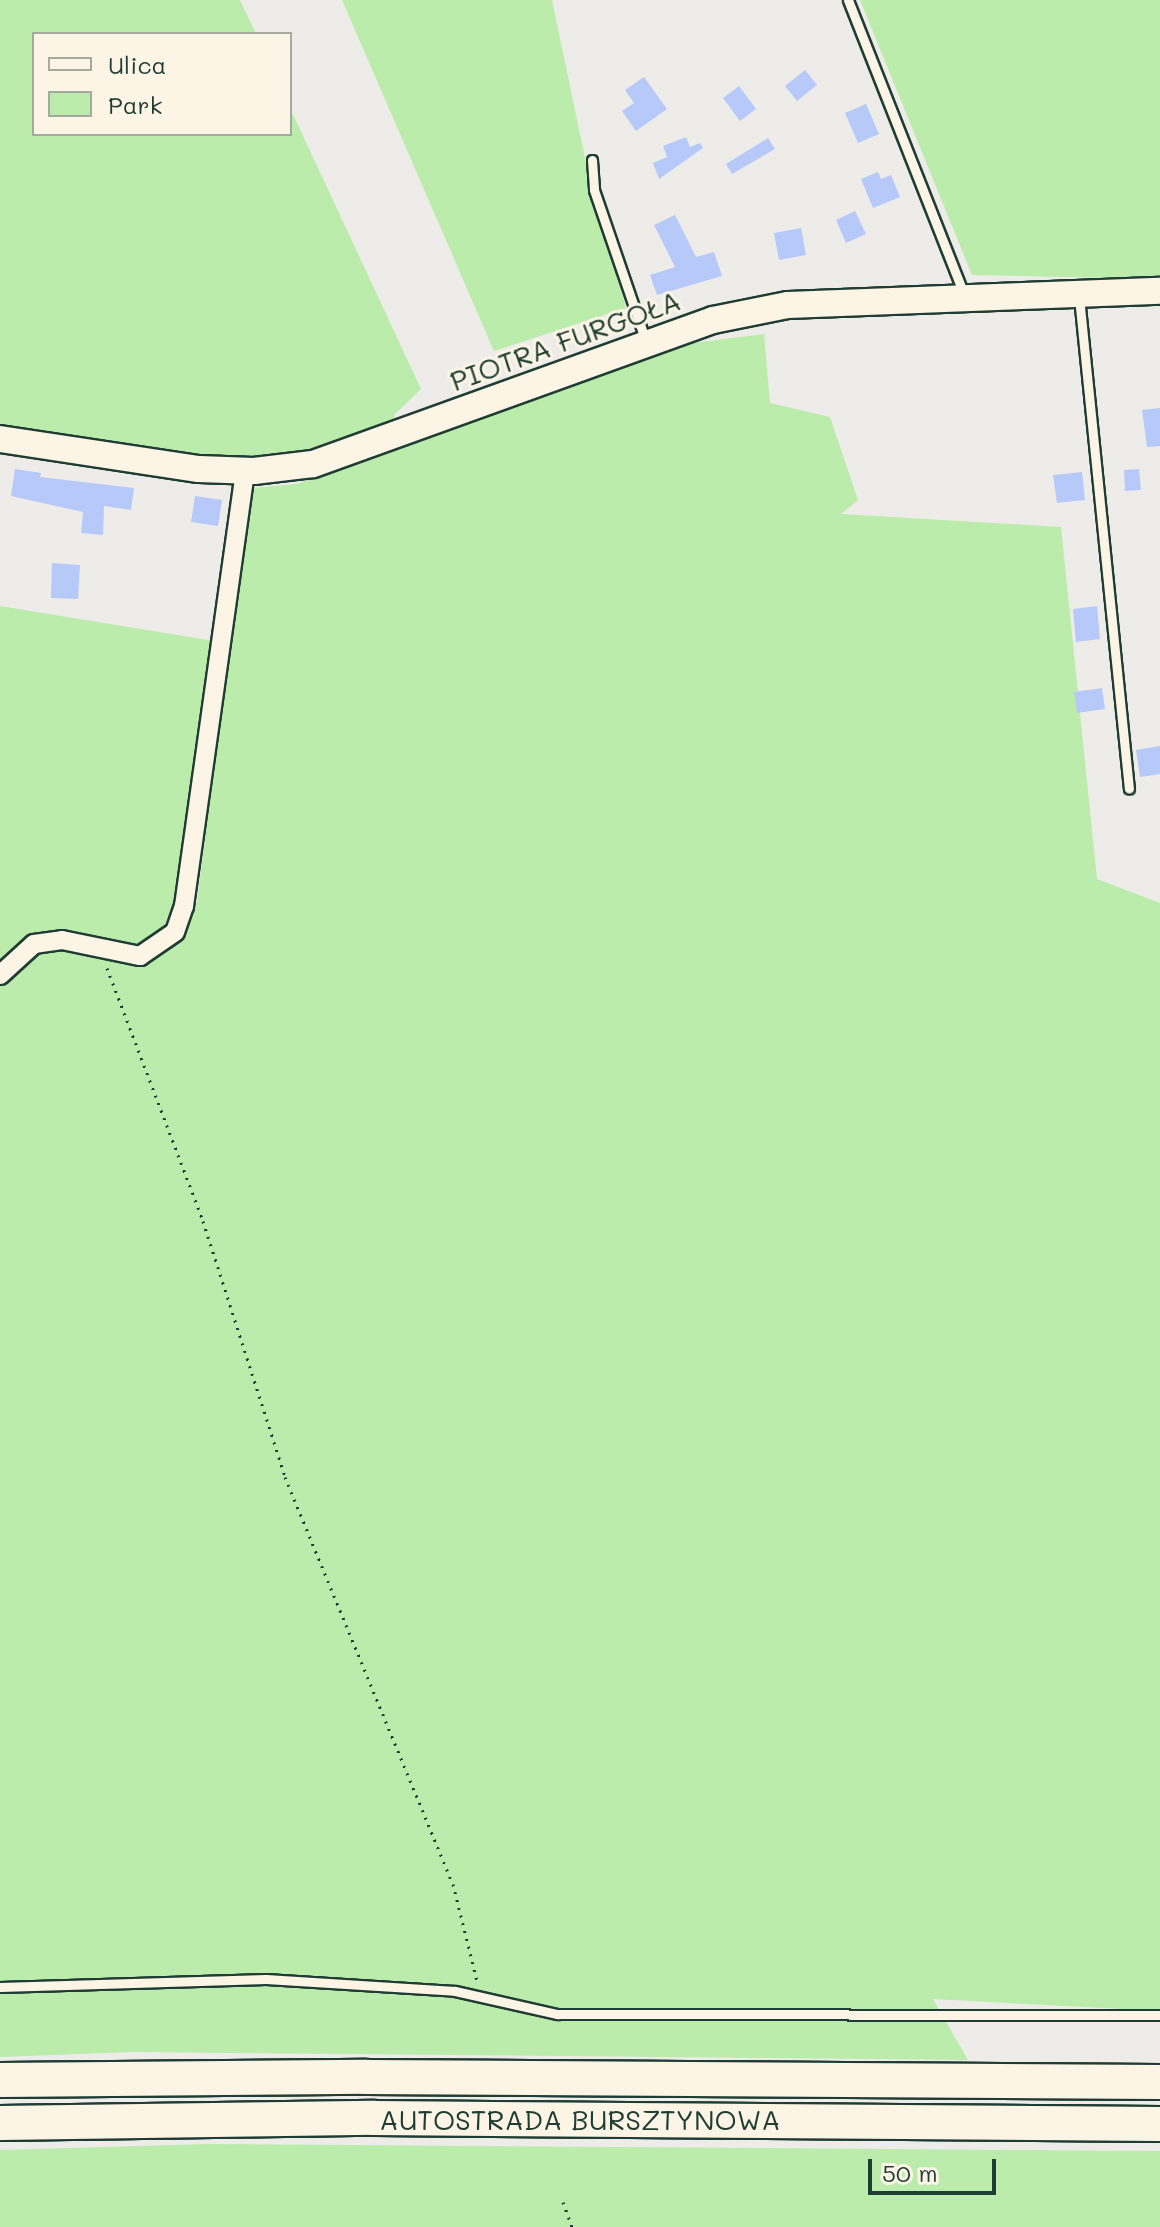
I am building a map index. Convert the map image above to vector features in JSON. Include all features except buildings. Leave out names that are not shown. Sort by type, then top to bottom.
[{"type":"highway","name":"AUTOSTRADA BURSZTYNOWA","points":[[0,2080],[413,2077],[1160,2082]]},
{"type":"highway","name":"AUTOSTRADA BURSZTYNOWA","points":[[0,2123],[389,2118],[1160,2124]]},
{"type":"street","name":"PIOTRA FURGOŁA","points":[[0,439],[199,469],[245,470],[313,464],[713,320],[788,305],[1160,291]]},
{"type":"street","points":[[0,975],[34,944],[62,940],[140,956],[175,932],[184,906],[245,470]]},
{"type":"lane","points":[[848,0],[965,297]]},
{"type":"lane","points":[[592,160],[594,190],[646,342]]},
{"type":"lane","points":[[1078,293],[1129,788]]},
{"type":"lane","points":[[0,1987],[266,1979],[481,1997],[557,2014],[1160,2015]]},
{"type":"path","points":[[98,945],[203,1221],[285,1477],[453,1884],[481,1997]]},
{"type":"path","points":[[563,2202],[572,2227]]},
{"type":"green space","points":[[0,0],[240,0],[255,32],[32,32],[32,136],[292,136],[292,112],[421,389],[394,415],[396,428],[315,457],[241,460],[0,433]]},
{"type":"green space","points":[[342,0],[552,0],[588,172],[626,308],[494,351]]},
{"type":"green space","points":[[860,0],[1160,0],[1160,279],[972,275]]},
{"type":"green space","points":[[764,334],[770,403],[830,417],[858,500],[841,514],[1061,527],[1097,879],[1160,903],[1160,2011],[933,1999],[968,2060],[131,2052],[0,2057],[0,606],[214,641],[175,898],[159,939],[177,942],[197,902],[250,488],[297,484],[676,345]]},
{"type":"green space","points":[[208,2144],[1160,2151],[1160,2227],[0,2227],[0,2150]]}]
